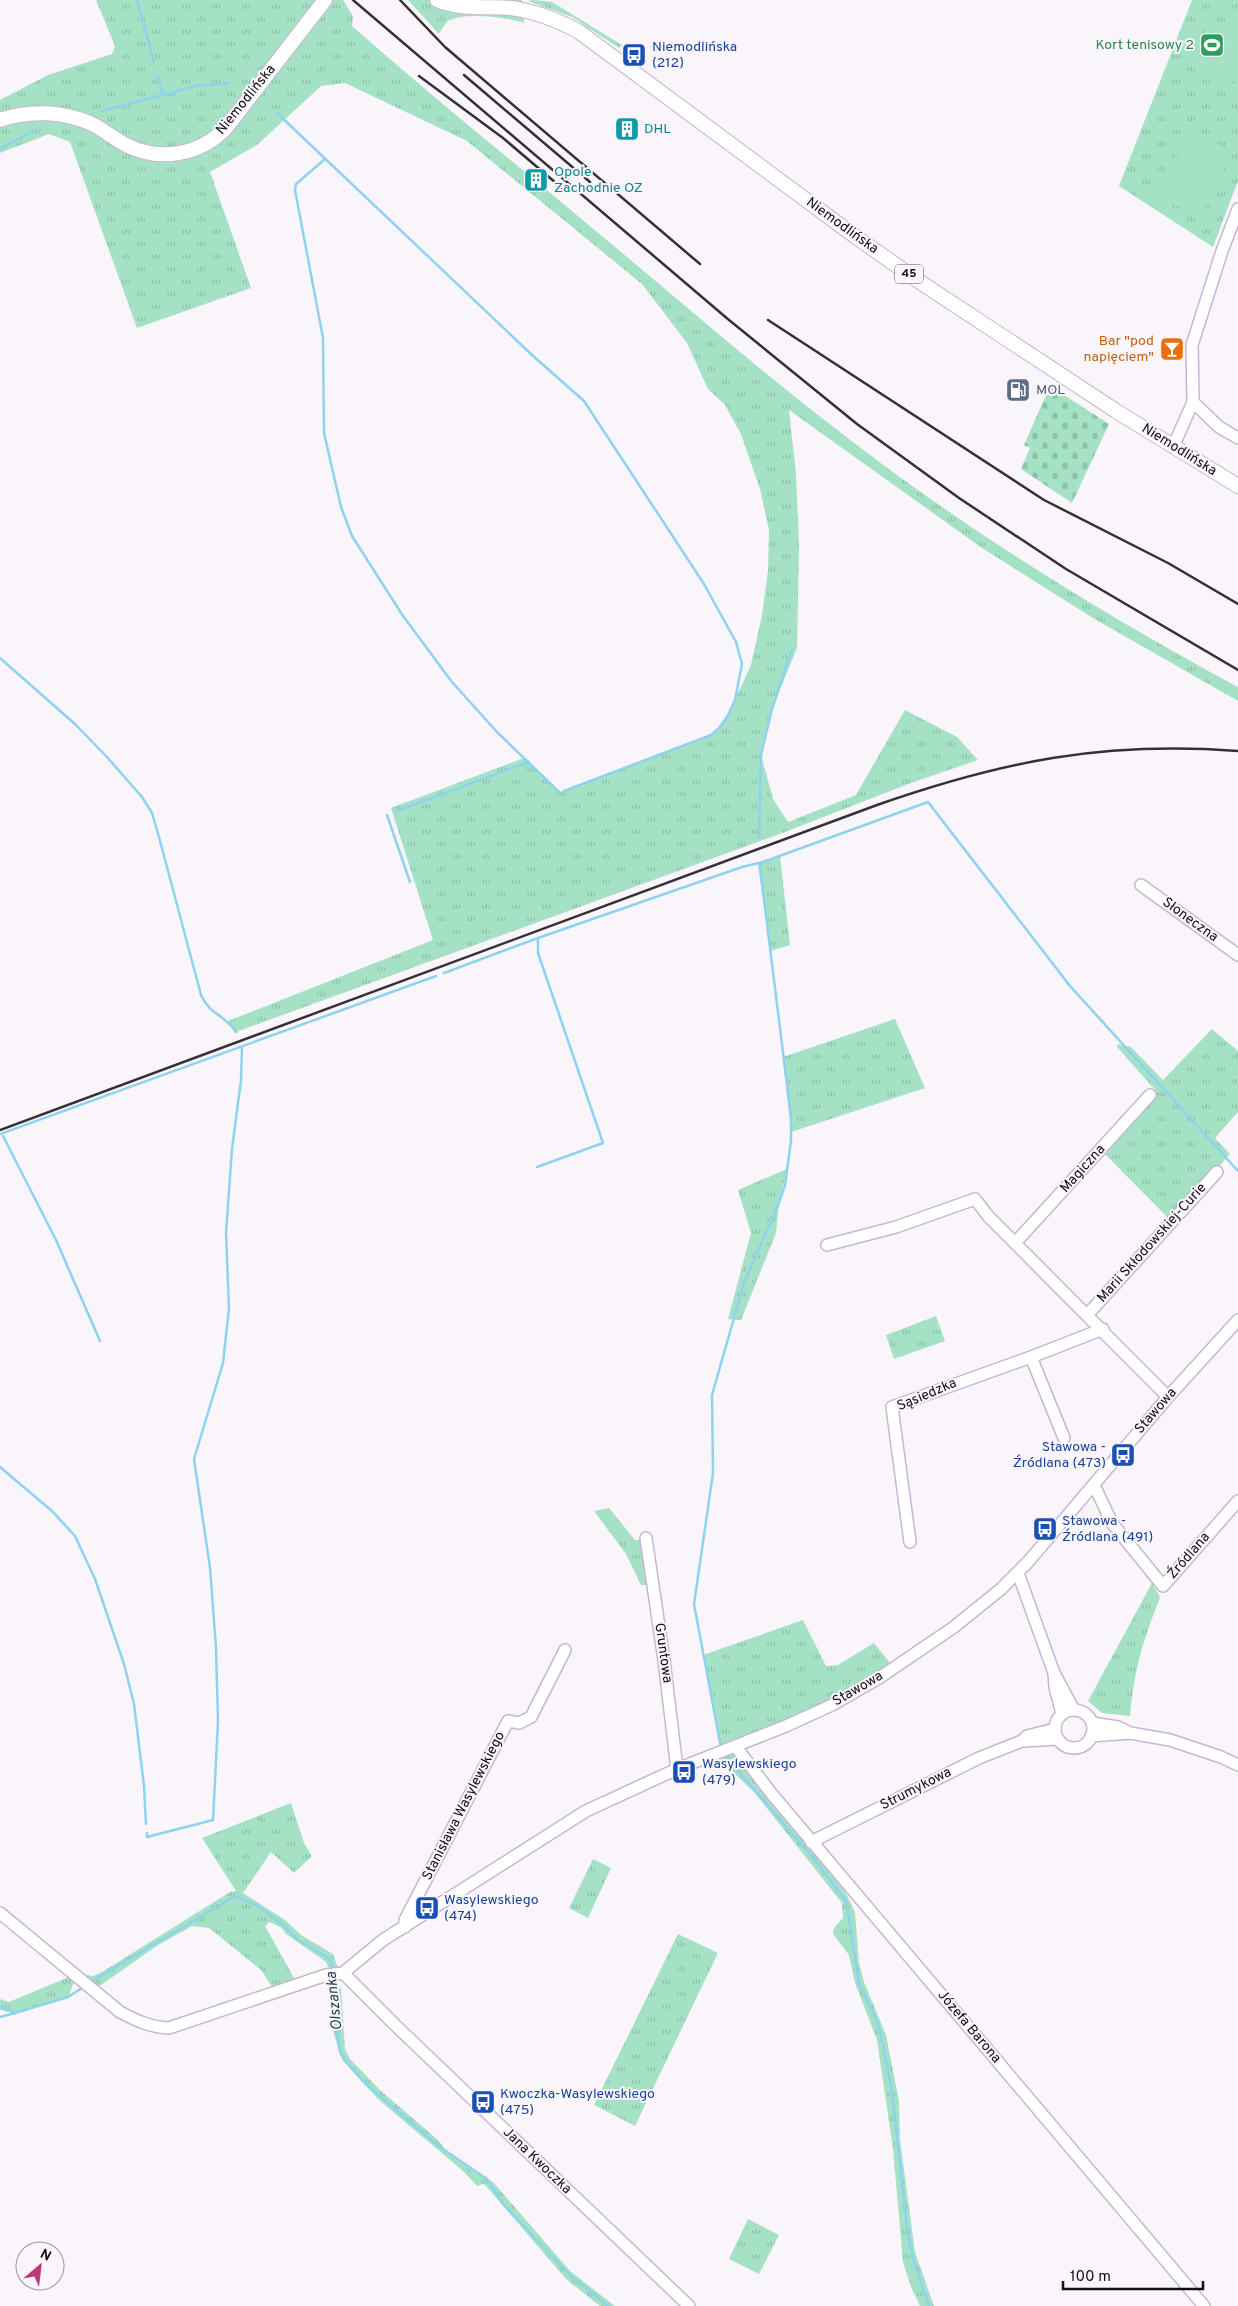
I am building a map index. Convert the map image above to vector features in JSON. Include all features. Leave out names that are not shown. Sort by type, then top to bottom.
[{"type":"main road","name":"Niemodlińska","points":[[0,120],[29,114],[60,115],[90,124],[140,152],[162,155],[193,150],[211,141],[225,129],[325,0]]},
{"type":"main road","name":"Niemodlińska","points":[[437,0],[449,4],[499,3],[553,19],[586,36],[862,241],[1006,339],[1173,447],[1238,486]]},
{"type":"street","points":[[1173,447],[1192,402],[1192,345],[1222,251],[1238,210]]},
{"type":"street","points":[[1192,402],[1219,427],[1238,438]]},
{"type":"street","name":"Słoneczna","points":[[1142,885],[1238,955]]},
{"type":"street","name":"Magiczna","points":[[1015,1243],[1150,1095]]},
{"type":"street","name":"Marii Skłodowskiej-Curie","points":[[1088,1314],[1217,1172]]},
{"type":"street","name":"Marii Skłodowskiej-Curie","points":[[827,1245],[896,1227],[975,1199],[1015,1243],[1103,1329],[1168,1397]]},
{"type":"street","name":"Stawowa","points":[[677,1769],[736,1747],[832,1704],[879,1678],[954,1627],[1001,1589],[1018,1572],[1168,1397],[1238,1320]]},
{"type":"street","name":"Sąsiedzka","points":[[910,1542],[892,1407],[1103,1329]]},
{"type":"street","points":[[1031,1357],[1064,1438]]},
{"type":"street","name":"Źródlana","points":[[1094,1485],[1112,1523],[1162,1586],[1238,1500]]},
{"type":"street","name":"Gruntowa","points":[[646,1538],[664,1660],[677,1769]]},
{"type":"street","points":[[1018,1572],[1054,1673],[1074,1710]]},
{"type":"street","name":"Stanisława Wasylewskiego","points":[[405,1927],[405,1920],[508,1721],[519,1723],[531,1717],[565,1650]]},
{"type":"street","points":[[1054,1673],[1054,1687],[1062,1714],[1056,1734],[1062,1743],[1072,1748],[1084,1745],[1091,1736],[1092,1724],[1087,1715],[1074,1710],[1062,1714]]},
{"type":"street","points":[[1092,1724],[1118,1727],[1130,1732],[1170,1740],[1221,1756],[1238,1765]]},
{"type":"street","points":[[1091,1736],[1130,1732]]},
{"type":"street","name":"Strumykowa","points":[[811,1842],[979,1758],[1022,1741],[1027,1736],[1056,1734]]},
{"type":"street","name":"Józefa Barona","points":[[736,1747],[811,1842],[1204,2306]]},
{"type":"street","points":[[0,1912],[120,2012],[141,2024],[169,2028],[326,1975],[341,1973],[383,1940],[586,1811],[677,1769]]},
{"type":"street","name":"Jana Kwoczka","points":[[341,1973],[689,2306]]},
{"type":"green space","points":[[96,0],[343,0],[353,16],[352,26],[800,401],[879,462],[978,532],[1132,628],[1238,687],[1238,701],[1093,618],[982,548],[789,410],[796,474],[799,545],[797,648],[772,709],[761,755],[773,799],[788,822],[856,795],[905,710],[957,737],[978,760],[236,1032],[228,1021],[433,940],[391,808],[524,758],[560,792],[711,735],[719,728],[727,717],[751,665],[762,615],[768,570],[769,530],[760,489],[741,434],[725,405],[708,389],[687,343],[642,284],[467,141],[345,83],[321,86],[257,145],[210,172],[251,288],[137,328],[70,142],[49,134],[0,153],[0,100],[48,75],[112,54],[115,46]]},
{"type":"green space","points":[[408,0],[522,0],[524,23],[497,17],[475,16],[455,18],[448,21],[439,34]]},
{"type":"green space","points":[[1192,0],[1238,0],[1238,181],[1213,247],[1119,186]]},
{"type":"green space","points":[[528,1],[552,2],[622,45],[619,48],[572,17]]},
{"type":"green space","points":[[1212,18],[1232,29],[1235,24],[1238,26],[1238,84],[1191,60]]},
{"type":"green space","points":[[1190,130],[1233,152],[1200,217],[1155,196]]},
{"type":"green space","points":[[1050,386],[1109,424],[1072,503],[1021,469],[1030,448],[1024,445]]},
{"type":"green space","points":[[780,856],[790,945],[770,951],[758,864]]},
{"type":"green space","points":[[895,1019],[925,1088],[791,1132],[783,1057]]},
{"type":"green space","points":[[1212,1029],[1238,1051],[1238,1112],[1215,1138],[1230,1154],[1171,1221],[1103,1152],[1157,1092],[1117,1047],[1118,1044],[1131,1047],[1163,1080]]},
{"type":"green space","points":[[787,1169],[779,1203],[776,1233],[741,1320],[728,1319],[751,1233],[738,1190]]},
{"type":"green space","points":[[936,1316],[945,1341],[894,1359],[886,1335]]},
{"type":"green space","points":[[609,1508],[635,1540],[646,1540],[653,1585],[641,1585],[626,1554],[594,1511]]},
{"type":"green space","points":[[1152,1583],[1160,1598],[1140,1655],[1130,1716],[1102,1713],[1088,1701]]},
{"type":"green space","points":[[803,1620],[826,1666],[838,1665],[874,1643],[894,1668],[736,1747],[841,1883],[855,1912],[859,1963],[864,1982],[886,2035],[899,2101],[900,2140],[915,2252],[934,2306],[920,2306],[911,2287],[903,2262],[893,2149],[877,2040],[855,1983],[849,1955],[833,1934],[834,1928],[843,1918],[842,1903],[754,1792],[721,1761],[735,1747],[720,1746],[703,1655]]},
{"type":"green space","points":[[291,1803],[304,1843],[312,1856],[294,1873],[271,1852],[243,1893],[285,1920],[301,1935],[333,1954],[338,1968],[330,1970],[326,1962],[286,1934],[282,1928],[270,1922],[265,1926],[298,1985],[276,1993],[261,1970],[209,1928],[192,1926],[158,1945],[94,1990],[77,1975],[68,1997],[15,2013],[0,2010],[0,1999],[9,2002],[76,1974],[93,1976],[102,1972],[230,1892],[236,1891],[202,1838]]},
{"type":"green space","points":[[593,1859],[611,1868],[588,1918],[569,1908]]},
{"type":"green space","points":[[678,1934],[718,1953],[635,2126],[594,2105]]},
{"type":"green space","points":[[341,1988],[345,2049],[350,2059],[380,2090],[438,2140],[448,2153],[471,2170],[493,2182],[570,2271],[615,2306],[600,2306],[567,2280],[486,2186],[483,2184],[477,2186],[463,2171],[378,2099],[342,2060],[331,2024],[329,1994],[327,1990]]},
{"type":"green space","points":[[748,2219],[779,2235],[759,2274],[729,2259]]},
{"type":"waterway","points":[[137,0],[154,62]]},
{"type":"waterway","points":[[158,76],[163,95]]},
{"type":"waterway","points":[[102,111],[196,86],[229,83]]},
{"type":"waterway","points":[[277,113],[532,355],[584,401],[704,584],[736,642],[742,664],[735,700],[727,717],[711,735],[564,791]]},
{"type":"waterway","points":[[0,149],[35,130]]},
{"type":"waterway","points":[[325,159],[296,184],[295,190],[323,338],[324,433],[341,507],[352,536],[403,616],[452,682],[497,732],[559,792]]},
{"type":"waterway","points":[[759,838],[761,755],[772,709],[792,649]]},
{"type":"waterway","points":[[0,658],[76,725],[142,797],[152,813],[201,995],[209,1007],[227,1021],[236,1032]]},
{"type":"waterway","points":[[399,810],[529,762]]},
{"type":"waterway","points":[[721,1748],[694,1604],[713,1473],[712,1395],[744,1283],[785,1185],[791,1141],[791,1117],[760,867],[763,862],[928,802],[1070,986],[1238,1171]]},
{"type":"waterway","points":[[387,815],[410,882]]},
{"type":"waterway","points":[[537,1167],[603,1143],[538,953],[538,938],[742,867],[763,862]]},
{"type":"waterway","points":[[444,973],[538,938]]},
{"type":"waterway","points":[[0,1134],[436,976]]},
{"type":"waterway","points":[[147,1833],[147,1837],[213,1820],[218,1721],[216,1648],[210,1568],[194,1459],[223,1363],[229,1308],[226,1233],[232,1149],[241,1080],[242,1048]]},
{"type":"waterway","points":[[3,1136],[56,1240],[100,1341]]},
{"type":"waterway","points":[[0,1467],[52,1511],[75,1536],[95,1579],[124,1664],[134,1704],[144,1786],[146,1824]]},
{"type":"waterway","points":[[724,1755],[810,1854],[846,1901],[859,1983],[878,2023],[883,2045],[892,2092],[907,2227],[913,2259],[929,2306]]},
{"type":"waterway","name":"Olszanka","points":[[89,1983],[235,1896],[258,1906],[284,1926],[298,1940],[327,1957],[331,1962],[333,1971]]},
{"type":"waterway","name":"Olszanka","points":[[333,1979],[334,2014],[340,2052],[349,2065],[366,2084],[437,2145],[487,2179],[503,2204],[570,2275],[608,2306]]},
{"type":"waterway","name":"Olszanka","points":[[0,2007],[15,2013],[68,1997],[85,1986]]},
{"type":"waterway","points":[[0,2017],[15,2013]]},
{"type":"railway","points":[[353,0],[729,320],[857,424],[959,498],[1066,569],[1238,670]]},
{"type":"railway","points":[[400,0],[445,47],[700,264]]},
{"type":"railway","points":[[464,75],[590,182]]},
{"type":"railway","points":[[419,76],[503,138],[563,189]]},
{"type":"railway","points":[[768,320],[1044,500],[1168,563],[1238,604]]},
{"type":"railway","points":[[0,1130],[877,805],[923,790],[1011,766],[1098,752],[1142,749],[1238,751]]},
{"type":"place","name":"Kort tenisowy 2","points":[[1212,45]]},
{"type":"place","name":"Niemodlińska (212)","points":[[634,55]]},
{"type":"place","name":"DHL","points":[[627,129]]},
{"type":"place","name":"Opole Zachodnie OZ","points":[[536,180]]},
{"type":"place","name":"Bar \"pod napięciem\"","points":[[1172,349]]},
{"type":"place","name":"MOL","points":[[1018,390]]},
{"type":"place","name":"Stawowa - Źródlana (473)","points":[[1123,1455]]},
{"type":"place","name":"Stawowa - Źródlana (491)","points":[[1045,1529]]},
{"type":"place","name":"Wasylewskiego (479)","points":[[684,1772]]},
{"type":"place","name":"Wasylewskiego (474)","points":[[427,1908]]},
{"type":"place","name":"Kwoczka-Wasylewskiego (475)","points":[[483,2102]]}]
